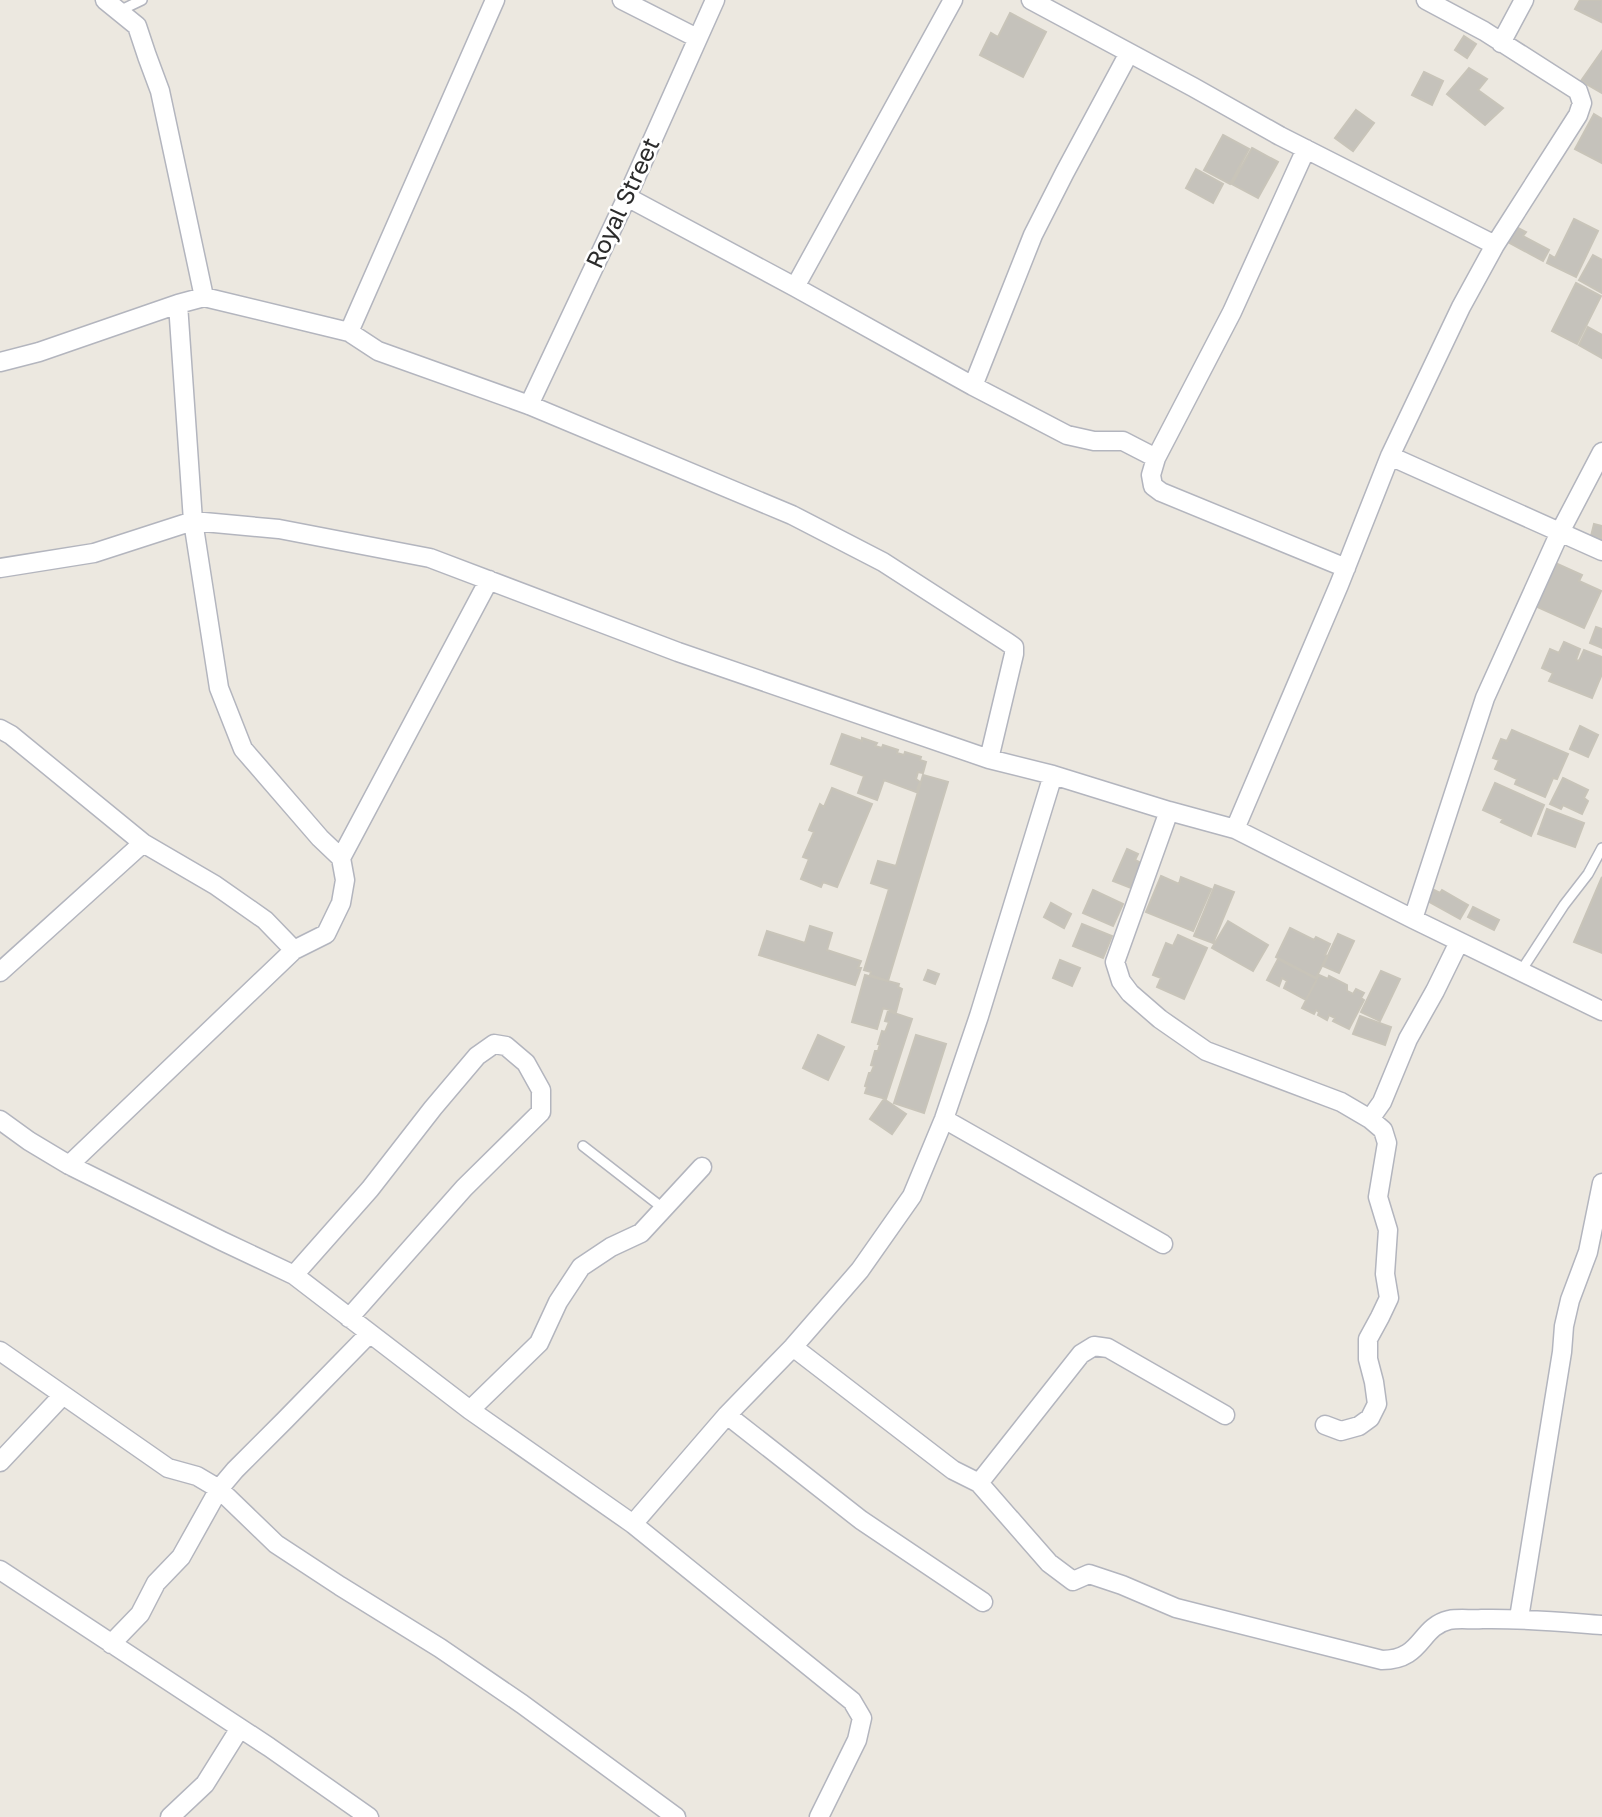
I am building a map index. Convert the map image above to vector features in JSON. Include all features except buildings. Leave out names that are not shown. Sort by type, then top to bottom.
[{"type":"street","points":[[349,332],[495,0]]},
{"type":"street","points":[[622,0],[697,38]]},
{"type":"street","name":"Royal Street","points":[[529,405],[627,197],[715,0]]},
{"type":"street","points":[[795,287],[953,0]]},
{"type":"street","points":[[1031,0],[1306,149],[1495,245]]},
{"type":"street","points":[[1235,829],[1346,568],[1390,456],[1461,307],[1495,245],[1578,115],[1582,103],[1578,91],[1502,43],[1426,0]]},
{"type":"street","points":[[1502,43],[1524,0]]},
{"type":"street","points":[[112,6],[137,26],[160,91],[204,297]]},
{"type":"street","points":[[973,386],[1033,235],[1129,53]]},
{"type":"street","points":[[1306,149],[1232,312],[1156,458],[1151,475],[1153,486],[1161,492],[1346,568]]},
{"type":"street","points":[[627,197],[1067,435],[1094,441],[1123,441],[1156,458]]},
{"type":"street","points":[[0,362],[39,352],[204,297],[349,332],[378,351],[529,405],[792,515],[883,562],[1007,642],[1014,647],[1014,654],[989,759]]},
{"type":"street","points":[[69,1165],[294,950],[326,934],[341,903],[345,880],[341,858],[320,838],[243,750],[219,688],[193,521],[178,304]]},
{"type":"street","points":[[1413,919],[1485,698],[1560,533],[1602,452]]},
{"type":"street","points":[[1390,456],[1602,551]]},
{"type":"street","points":[[0,568],[94,554],[193,521],[279,529],[430,558],[678,652],[989,759],[1053,775],[1235,829],[1602,1011]]},
{"type":"street","points":[[341,858],[489,580]]},
{"type":"street","points":[[0,729],[11,735],[143,842],[215,885],[265,920],[294,950]]},
{"type":"street","points":[[633,1524],[727,1415],[793,1347],[860,1270],[912,1196],[944,1119],[979,1016],[1053,775]]},
{"type":"street","points":[[1169,811],[1115,962],[1121,981],[1130,993],[1160,1019],[1206,1051],[1341,1102],[1383,1130],[1387,1143],[1378,1197],[1388,1230],[1385,1274],[1389,1298],[1367,1339],[1377,1404],[1370,1418],[1359,1426],[1341,1431],[1325,1424]]},
{"type":"street","points":[[0,972],[143,842]]},
{"type":"street","points":[[1370,1119],[1382,1102],[1408,1039],[1459,942]]},
{"type":"street","points":[[294,1275],[370,1189],[477,1056],[494,1044],[506,1046],[526,1063],[541,1090],[541,1112],[464,1188],[349,1318]]},
{"type":"street","points":[[944,1119],[1163,1244]]},
{"type":"street","points":[[0,1120],[69,1165],[294,1275],[470,1410],[633,1524],[852,1701],[862,1718],[857,1740],[819,1817]]},
{"type":"street","points":[[470,1410],[539,1343],[558,1302],[581,1267],[611,1247],[641,1233],[702,1167]]},
{"type":"street","points":[[1519,1618],[1562,1352],[1564,1325],[1570,1300],[1588,1252],[1602,1183]]},
{"type":"street","points":[[111,1644],[139,1614],[156,1583],[181,1557],[219,1489],[369,1334]]},
{"type":"street","points":[[979,1483],[1081,1354],[1094,1346],[1108,1348],[1225,1415]]},
{"type":"street","points":[[793,1347],[953,1471],[979,1483],[1049,1563],[1073,1581],[1089,1574],[1176,1608],[1382,1660],[1396,1660],[1408,1654],[1434,1628],[1449,1620],[1519,1618],[1602,1625]]},
{"type":"street","points":[[0,1350],[168,1468],[197,1476],[219,1489],[276,1544],[440,1648],[676,1817]]},
{"type":"street","points":[[0,1462],[63,1395]]},
{"type":"street","points":[[727,1415],[861,1520],[983,1602]]},
{"type":"street","points":[[0,1570],[240,1728],[369,1817]]},
{"type":"street","points":[[170,1817],[205,1784],[240,1728]]},
{"type":"lane","points":[[112,6],[142,0]]},
{"type":"lane","points":[[1521,971],[1564,905],[1588,874],[1602,848]]},
{"type":"lane","points":[[583,1146],[664,1209]]}]
